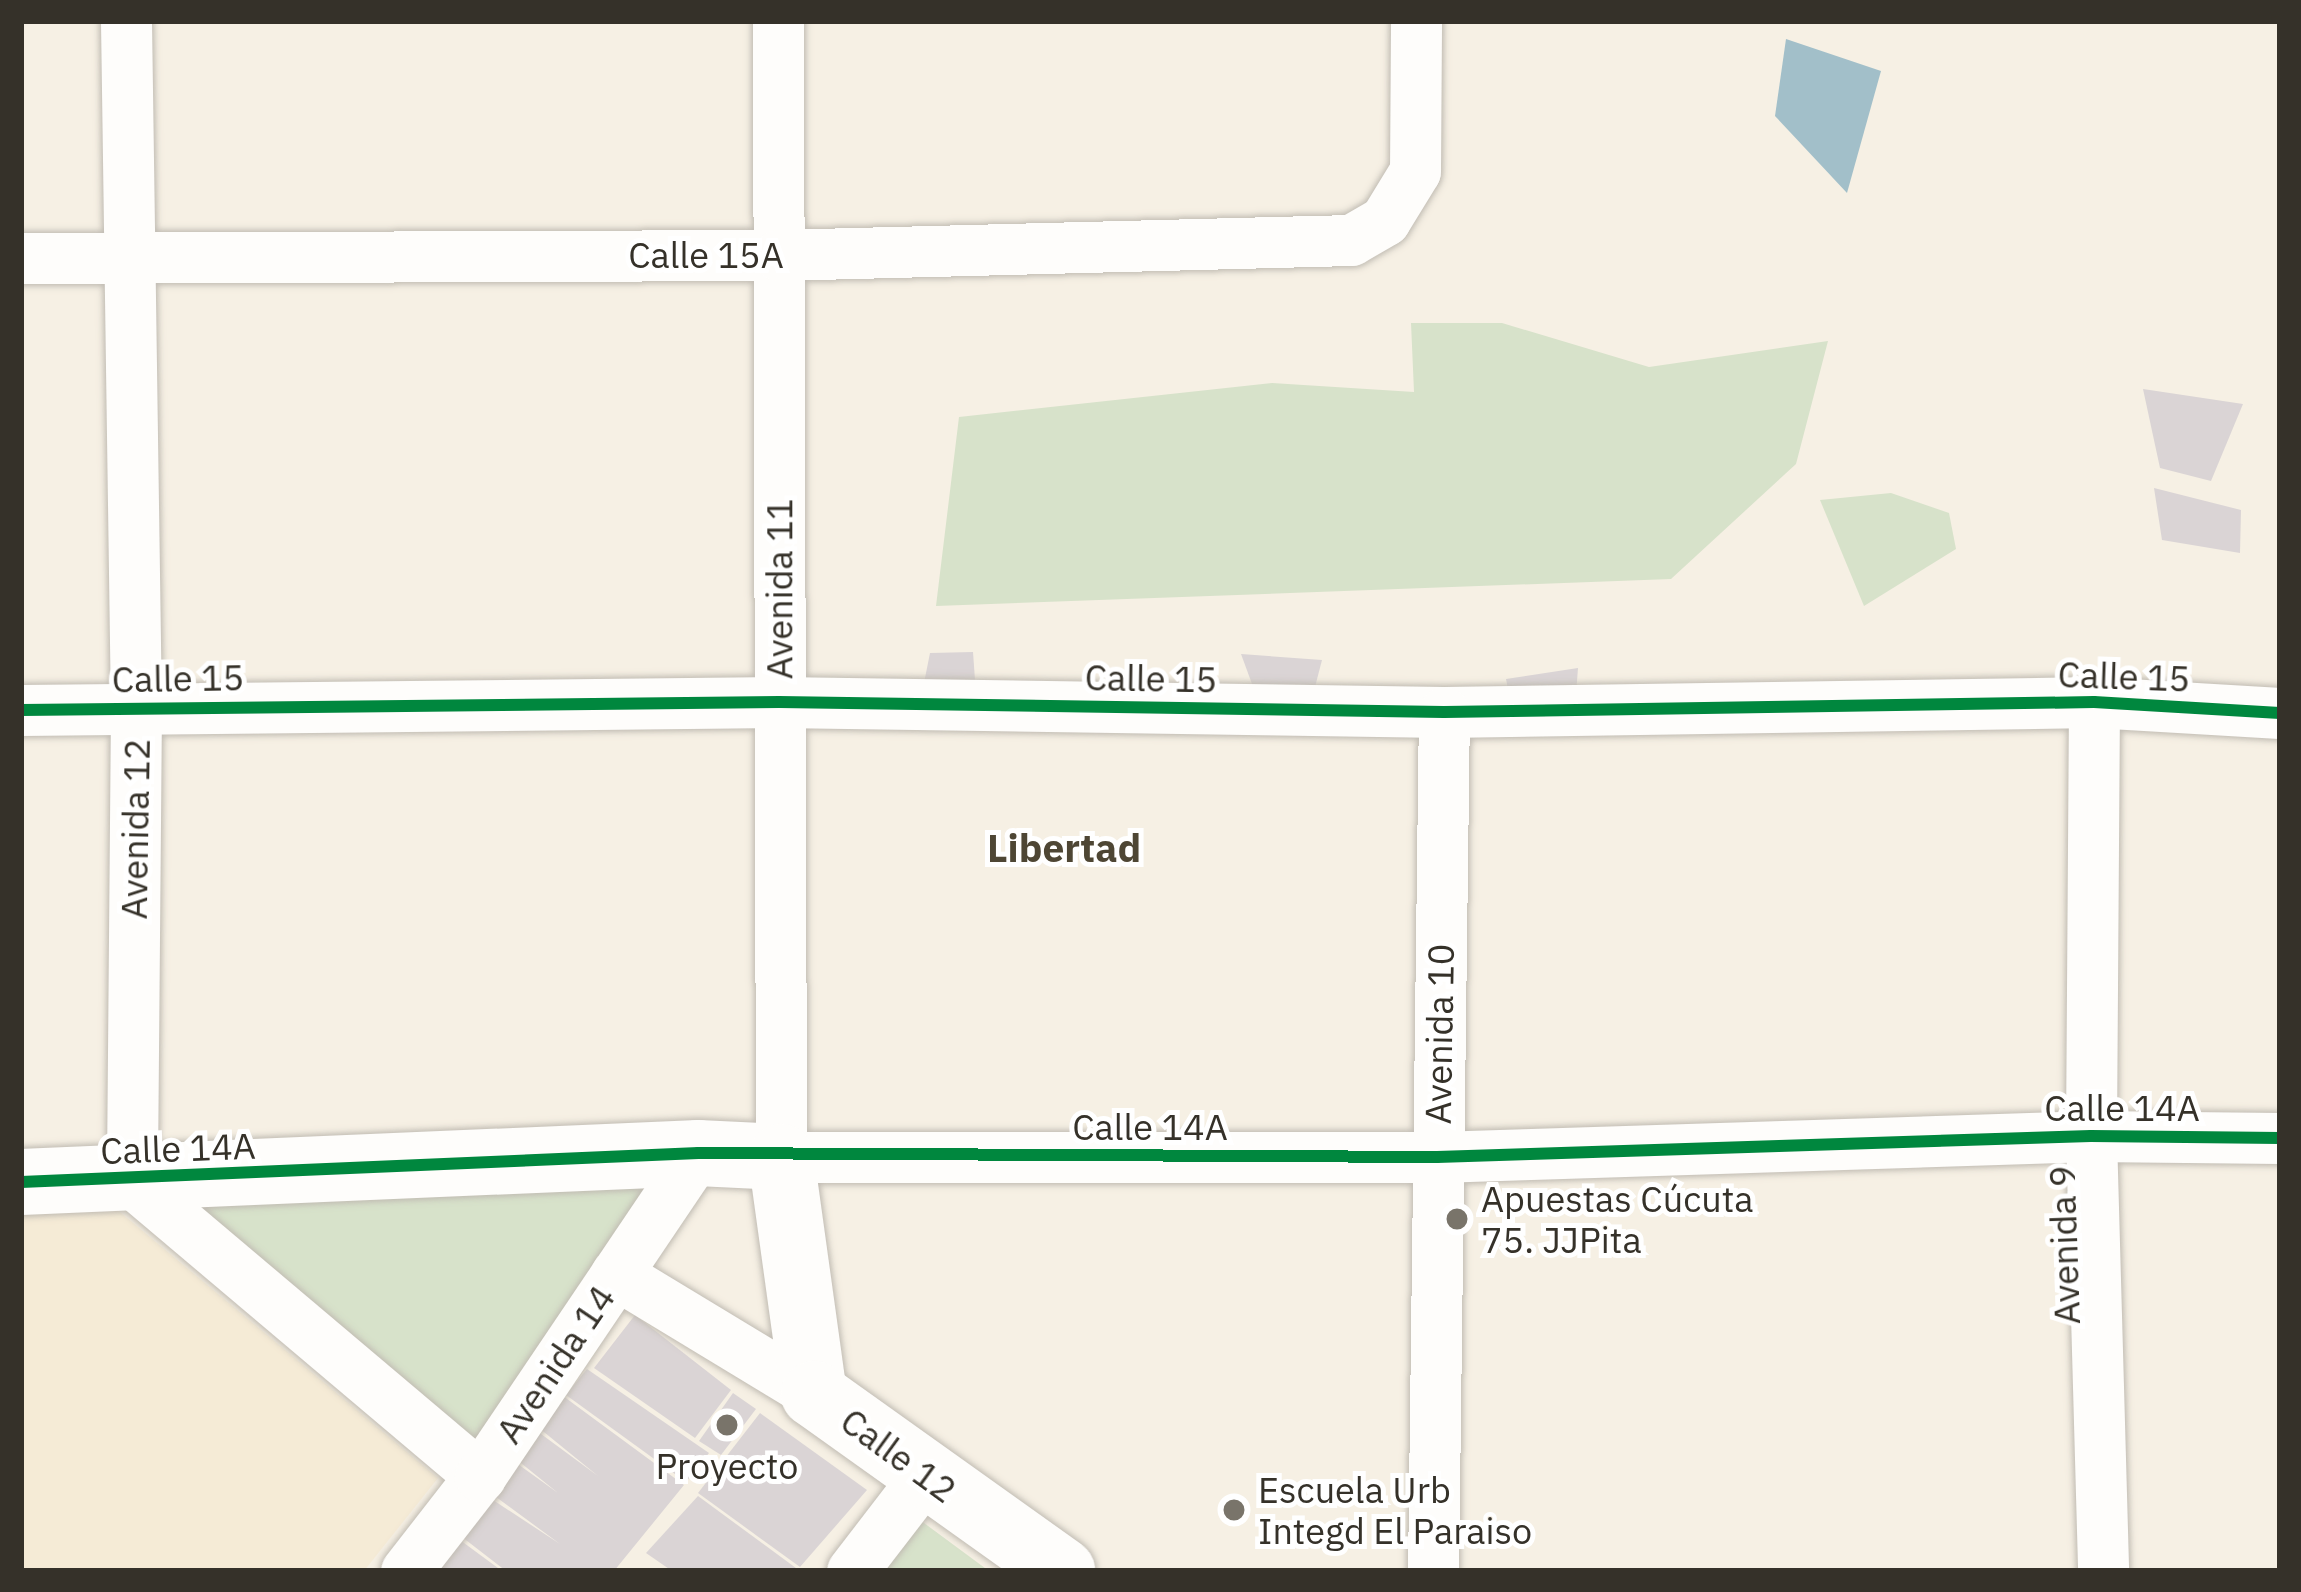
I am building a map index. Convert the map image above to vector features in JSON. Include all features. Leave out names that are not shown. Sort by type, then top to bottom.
[{"type":"street","name":"Avenida 12","points":[[126,21],[125,259],[136,708],[132,1181]]},
{"type":"street","name":"Avenida 11","points":[[778,21],[781,1156]]},
{"type":"street","name":"Calle 15A","points":[[21,257],[778,255],[1351,240],[1385,220],[1415,171],[1416,21]]},
{"type":"street","name":"Calle 15","points":[[21,710],[779,702],[1444,712],[2094,702],[2280,713]]},
{"type":"street","name":"Avenida 9","points":[[2094,702],[2091,1136],[2104,1571]]},
{"type":"street","name":"Avenida 10","points":[[1433,1571],[1444,712]]},
{"type":"street","name":"Calle 14A","points":[[21,1182],[132,1181],[698,1153],[1437,1156],[2091,1136],[2280,1138]]},
{"type":"street","name":"Avenida 14","points":[[406,1571],[480,1476],[698,1153]]},
{"type":"street","name":"Calle 12","points":[[781,1156],[814,1394],[1062,1571]]},
{"type":"street","points":[[132,1181],[480,1476]]},
{"type":"street","points":[[616,1274],[814,1394]]},
{"type":"street","points":[[851,1571],[926,1475]]},
{"type":"shaded area","points":[[21,1207],[114,1207],[438,1478],[364,1571],[21,1571]]},
{"type":"green space","points":[[1411,323],[1502,323],[1649,367],[1828,341],[1796,464],[1671,579],[936,606],[959,417],[1272,383],[1414,392]]},
{"type":"green space","points":[[1891,493],[1949,513],[1956,549],[1864,606],[1820,500]]},
{"type":"green space","points":[[663,1171],[475,1452],[185,1198]]},
{"type":"green space","points":[[920,1520],[989,1571],[879,1571]]},
{"type":"water","points":[[1786,39],[1881,71],[1847,193],[1775,116]]},
{"type":"building","points":[[2143,389],[2243,404],[2211,481],[2160,468]]},
{"type":"building","points":[[2154,488],[2241,510],[2240,553],[2162,540]]},
{"type":"building","points":[[973,652],[975,680],[923,688],[930,653]]},
{"type":"building","points":[[1241,654],[1322,660],[1315,687],[1252,684]]},
{"type":"building","points":[[1578,668],[1576,694],[1510,699],[1506,679]]},
{"type":"building","points":[[635,1315],[731,1390],[695,1438],[594,1368]]},
{"type":"building","points":[[587,1369],[709,1453],[686,1482],[566,1395]]},
{"type":"building","name":"Proyecto","points":[[733,1393],[756,1409],[721,1455],[699,1441]]},
{"type":"building","points":[[563,1396],[684,1485],[614,1571],[506,1571],[462,1537],[490,1498],[560,1544],[492,1494],[515,1462],[558,1493],[516,1459],[537,1431],[598,1476],[539,1428]]},
{"type":"building","points":[[760,1413],[867,1490],[800,1567],[698,1493]]},
{"type":"building","points":[[698,1496],[800,1571],[672,1571],[646,1553]]},
{"type":"building","points":[[460,1540],[502,1571],[437,1571]]},
{"type":"cycle path","points":[[21,710],[779,702],[1444,712],[2094,702],[2280,713]]},
{"type":"cycle path","points":[[21,1182],[698,1153],[1437,1157],[2091,1136],[2280,1138]]},
{"type":"place","name":"Apuestas Cúcuta 75. JJPita","points":[[1457,1219]]},
{"type":"place","name":"Proyecto","points":[[727,1425]]},
{"type":"place","name":"Escuela Urb Integd El Paraiso","points":[[1234,1510]]},
{"type":"district","name":"Libertad","points":[[1064,848]]}]
